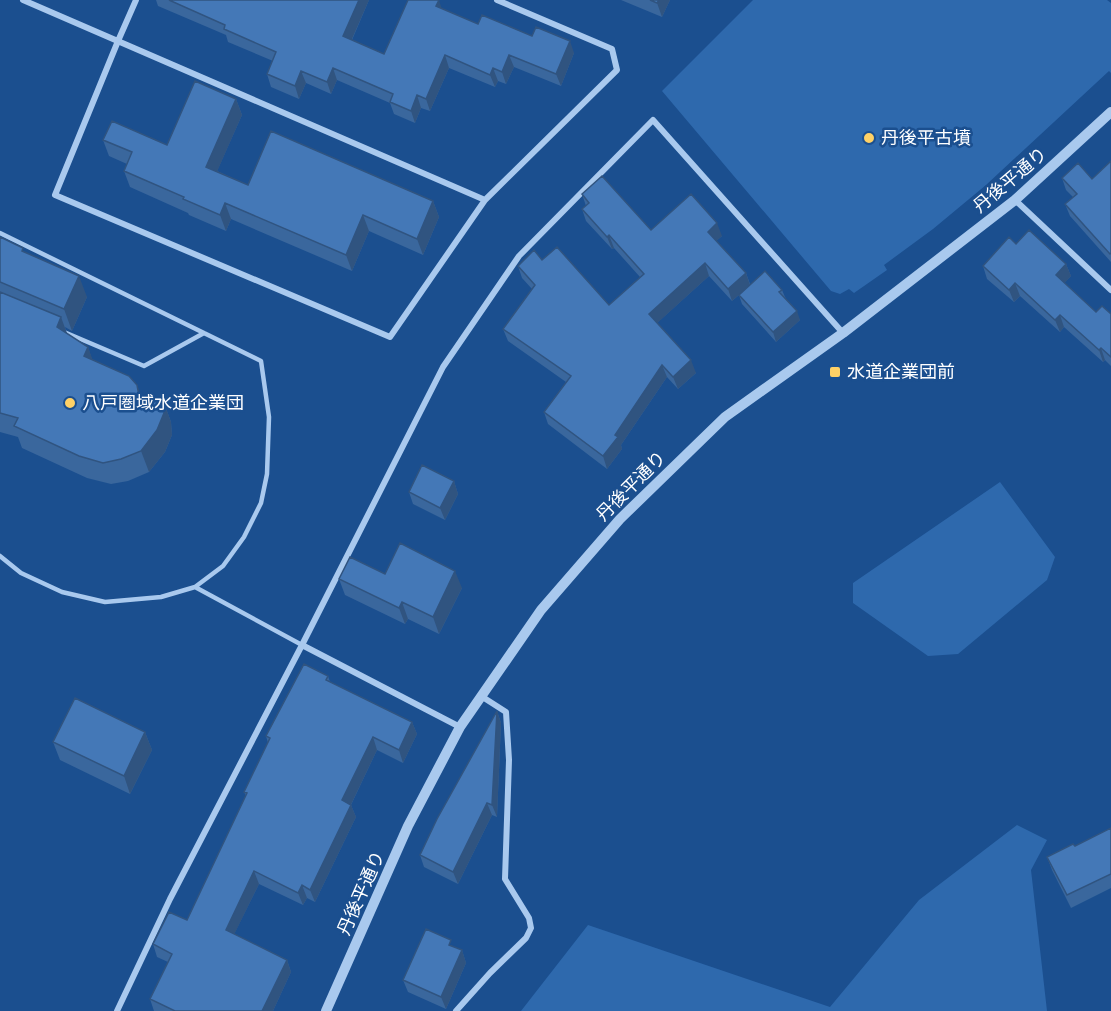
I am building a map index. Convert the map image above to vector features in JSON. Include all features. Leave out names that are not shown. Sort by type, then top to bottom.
[{"type":"street","points":[[23,0],[485,200]]},
{"type":"street","points":[[136,0],[55,195],[390,337],[485,200],[617,69],[612,50],[497,0]]},
{"type":"street","name":"丹後平通り","points":[[326,1011],[408,826],[460,727],[541,609],[620,519],[725,417],[843,333],[1015,200],[1111,112]]},
{"type":"street","points":[[117,1011],[170,899],[443,367],[519,256],[653,120],[843,333]]},
{"type":"street","points":[[1015,200],[1111,290]]},
{"type":"street","points":[[302,645],[460,727]]},
{"type":"street","points":[[456,1011],[526,938],[531,928],[529,918],[505,879],[508,760],[506,712],[482,696]]},
{"type":"lane","points":[[0,233],[261,362],[269,417],[267,474],[261,503],[244,537],[223,566],[195,587],[161,597],[105,602],[62,592],[21,573],[0,556]]},
{"type":"lane","points":[[62,331],[144,366],[204,333]]},
{"type":"lane","points":[[195,587],[302,645]]},
{"type":"shaded area","name":"丹後平古墳","points":[[753,0],[1107,0],[1111,3],[1111,73],[1109,71],[986,185],[933,229],[884,265],[887,270],[854,293],[849,289],[840,294],[831,291],[662,91]]},
{"type":"shaded area","points":[[1000,482],[1055,557],[1047,580],[958,654],[928,656],[853,603],[853,583]]},
{"type":"shaded area","points":[[1017,825],[1047,840],[1031,870],[1047,1011],[521,1011],[588,925],[830,1007],[919,900]]},
{"type":"building","points":[[169,0],[359,0],[343,36],[384,54],[408,0],[439,0],[436,6],[478,24],[482,15],[532,36],[536,27],[570,41],[556,74],[509,55],[502,72],[493,68],[490,75],[445,55],[426,99],[417,95],[411,111],[390,102],[393,94],[333,68],[327,82],[301,71],[295,86],[267,74],[276,52],[224,29],[225,25]]},
{"type":"building","points":[[195,81],[236,99],[206,167],[248,185],[271,131],[433,201],[417,239],[363,215],[346,255],[225,203],[220,215],[124,171],[132,152],[103,140],[112,121],[167,145]]},
{"type":"building","points":[[1111,161],[1110,254],[1065,204],[1077,194],[1062,178],[1078,163],[1092,179]]},
{"type":"building","points":[[602,176],[651,230],[691,194],[717,223],[708,232],[746,273],[728,289],[705,263],[649,314],[691,360],[673,377],[662,365],[615,435],[618,437],[603,456],[544,412],[571,376],[503,329],[535,285],[518,266],[534,250],[542,260],[557,247],[609,305],[644,274],[582,209],[589,203],[582,194]]},
{"type":"building","points":[[1029,230],[1066,264],[1056,275],[1096,312],[1102,306],[1111,314],[1111,357],[1101,348],[1099,350],[1060,315],[1055,320],[1015,283],[1009,290],[983,266],[1009,237],[1016,244]]},
{"type":"building","points":[[0,237],[23,248],[22,251],[79,276],[64,309],[0,282]]},
{"type":"building","points":[[765,271],[782,290],[779,292],[797,311],[773,332],[739,295]]},
{"type":"building","name":"八戸圏域水道企業団","points":[[0,292],[61,317],[57,327],[88,347],[84,356],[129,376],[137,385],[140,401],[163,400],[164,413],[157,430],[141,451],[103,463],[79,456],[14,426],[18,418],[0,413]]},
{"type":"building","points":[[422,465],[454,481],[440,508],[409,492]]},
{"type":"building","points":[[400,543],[455,571],[433,617],[402,602],[399,608],[339,579],[350,557],[385,574]]},
{"type":"building","points":[[304,664],[328,676],[326,680],[412,722],[399,750],[373,737],[342,800],[351,805],[310,890],[302,885],[298,893],[254,871],[226,930],[287,960],[262,1011],[175,1011],[150,999],[172,954],[153,944],[169,912],[187,920],[247,793],[244,792],[270,738],[266,736]]},
{"type":"building","points":[[75,698],[145,732],[124,776],[53,742]]},
{"type":"building","points":[[497,711],[492,805],[487,803],[453,872],[420,855],[437,819]]},
{"type":"building","points":[[1111,828],[1111,874],[1067,895],[1047,857]]},
{"type":"building","points":[[426,929],[451,940],[449,945],[462,950],[441,997],[403,980]]},
{"type":"place","name":"丹後平古墳","points":[[869,138]]},
{"type":"place","name":"水道企業団前","points":[[835,372]]},
{"type":"place","name":"八戸圏域水道企業団","points":[[70,403]]}]
